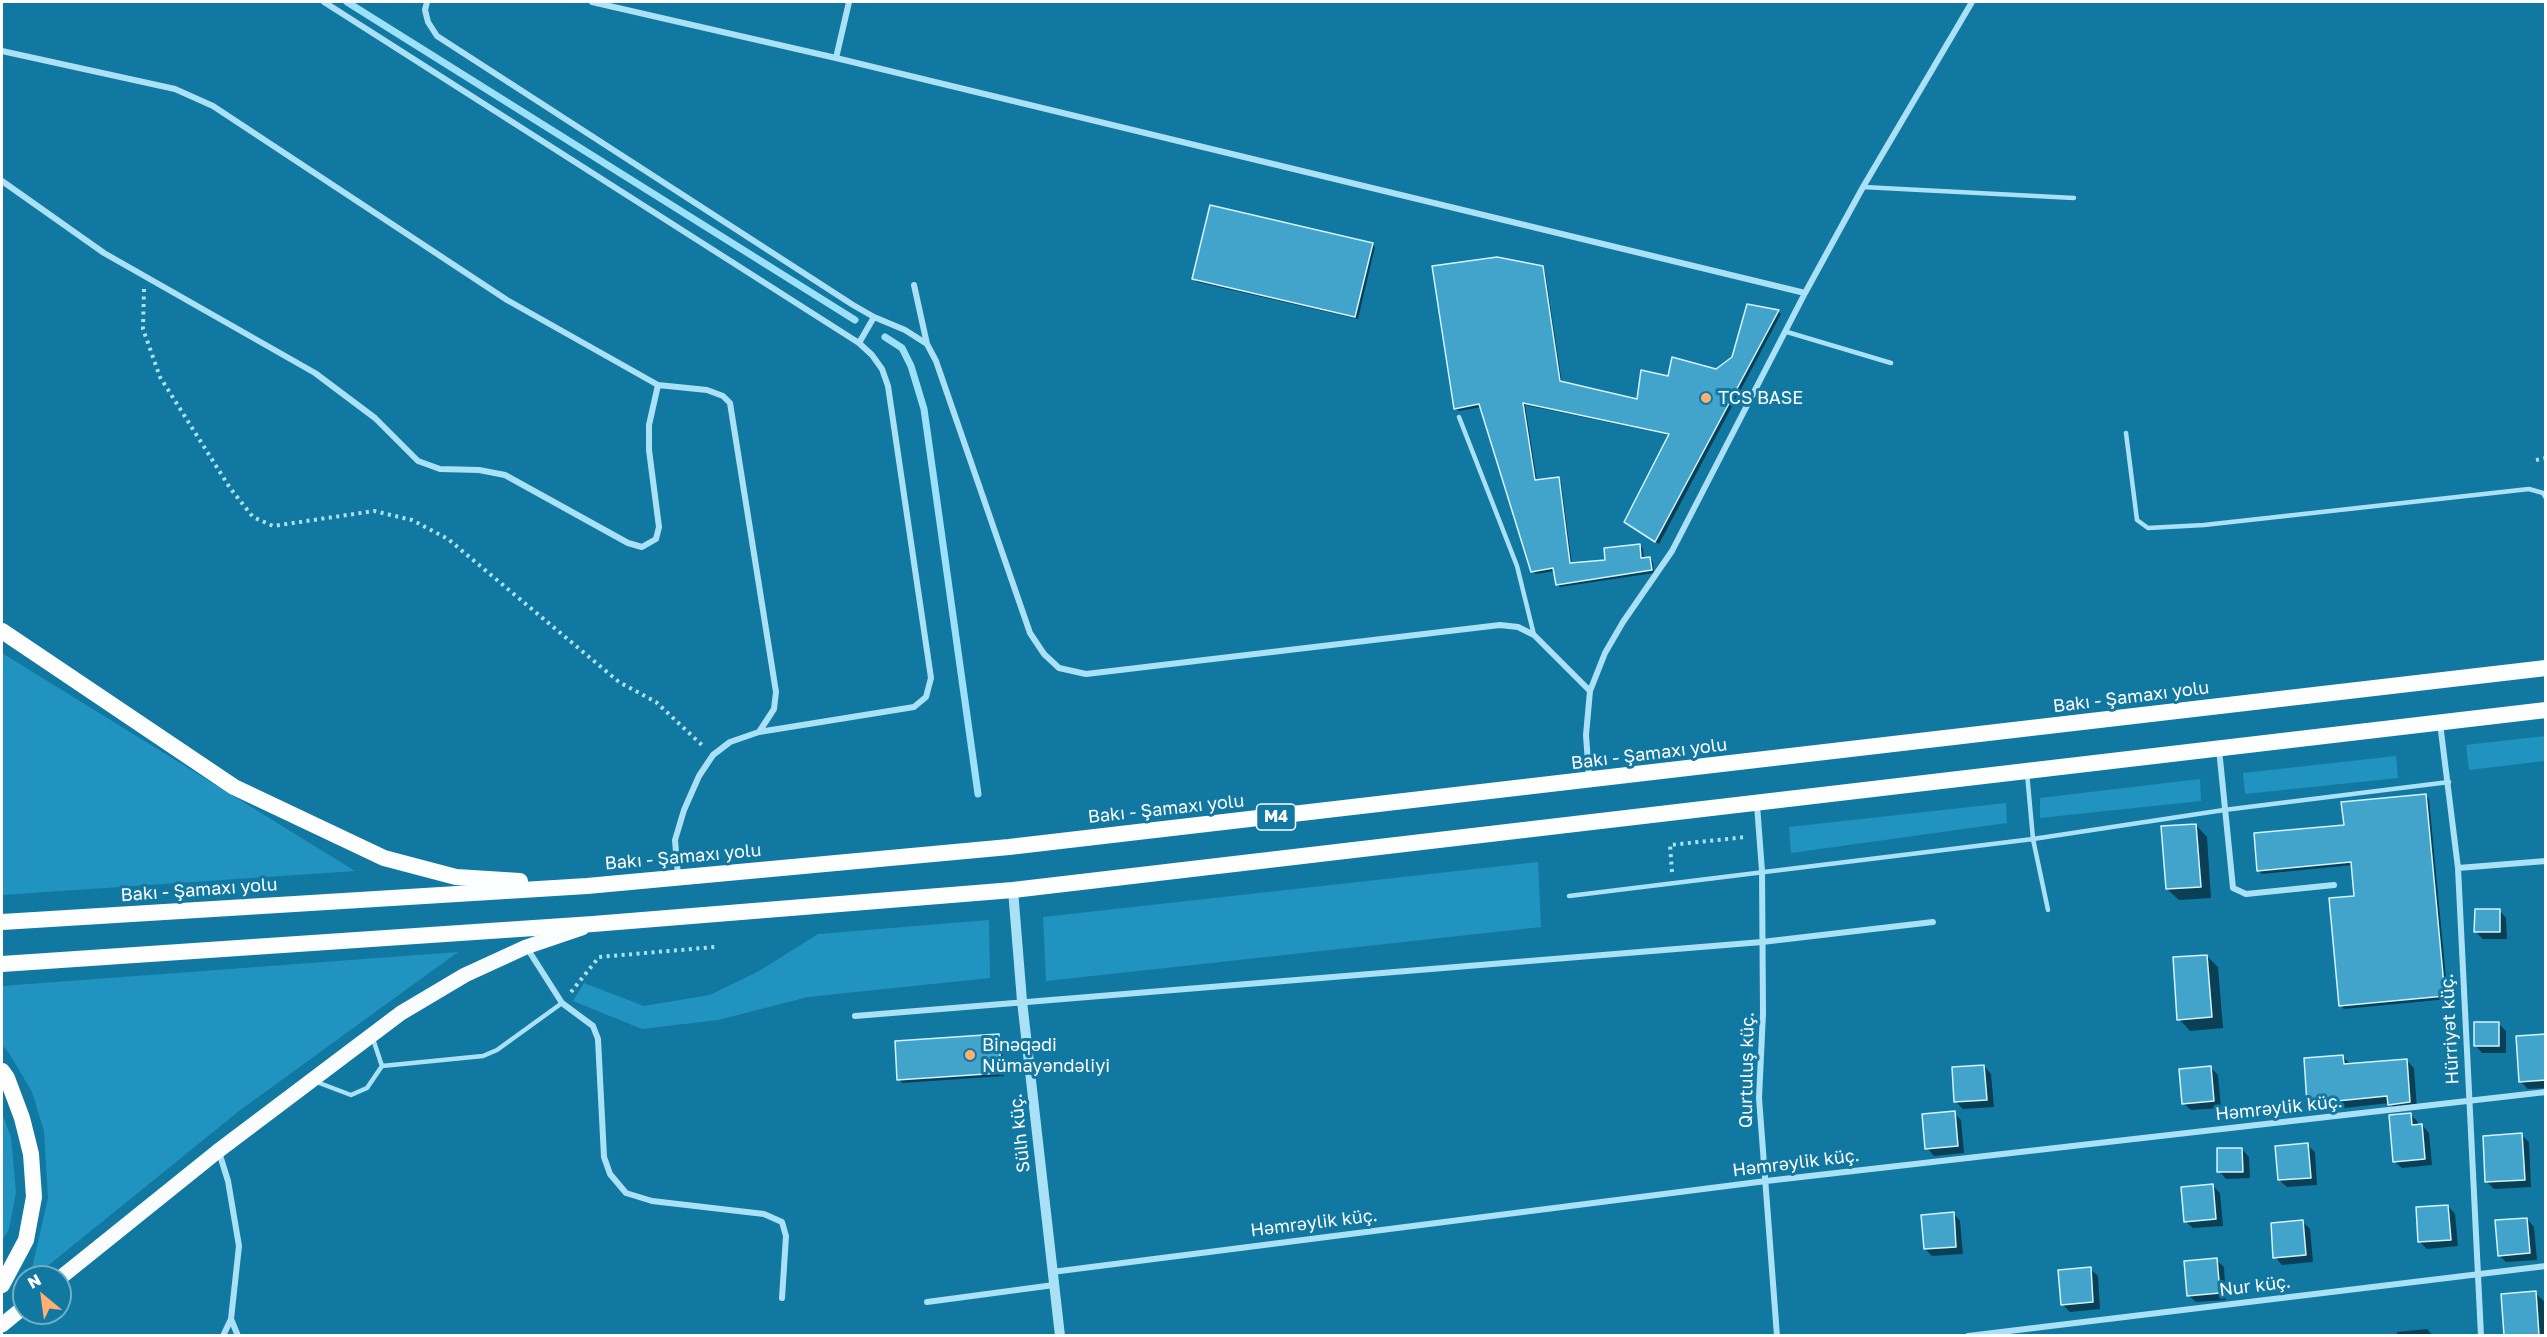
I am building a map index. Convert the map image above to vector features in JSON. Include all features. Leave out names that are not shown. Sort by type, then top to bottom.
[{"type":"highway","points":[[2,631],[234,787],[384,858],[456,877],[587,886]]},
{"type":"highway","name":"Bakı - Şamaxı yolu","points":[[2,922],[587,886],[1009,847],[2546,668]]},
{"type":"highway","points":[[2,964],[593,924],[1013,890],[1757,805],[2218,747],[2546,710]]},
{"type":"highway","points":[[2,1071],[7,1078],[22,1118],[30,1154],[34,1197],[26,1240],[2,1285]]},
{"type":"main road","points":[[72,1268],[218,1150],[401,1013],[465,975],[526,947],[593,924]]},
{"type":"street","points":[[324,2],[859,343],[877,362],[888,386],[931,678],[926,697],[914,707],[759,732],[730,742],[713,755],[699,776],[684,810],[675,840],[678,877]]},
{"type":"street","points":[[427,2],[424,10],[437,36],[874,317],[905,330],[927,344]]},
{"type":"street","points":[[592,2],[836,58],[1804,293]]},
{"type":"street","points":[[836,58],[849,2]]},
{"type":"street","points":[[1590,781],[1586,735],[1590,691],[1605,653],[1623,622],[1672,551],[1787,332],[1804,293],[1863,187],[1972,2]]},
{"type":"street","points":[[2,51],[175,89],[213,106],[507,300],[658,385],[707,390],[723,396],[729,403],[776,692],[774,708],[759,732]]},
{"type":"street","points":[[2,181],[104,253],[315,373],[375,418],[417,461],[440,469],[479,470],[506,475],[628,543],[642,547],[656,538],[659,527],[649,450],[649,425],[658,385]]},
{"type":"street","points":[[914,285],[927,344],[940,372],[1030,633],[1044,654],[1059,668],[1086,674],[1500,625],[1518,627],[1534,635],[1590,691]]},
{"type":"street","points":[[859,343],[874,317]]},
{"type":"street","name":"Hürriyət küç.","points":[[2439,723],[2449,782],[2458,868],[2481,1335]]},
{"type":"street","points":[[2218,747],[2233,888],[2246,894],[2334,885]]},
{"type":"street","name":"Qurtuluş küç.","points":[[1757,805],[1762,871],[1763,1012],[1759,1098],[1777,1335]]},
{"type":"street","points":[[2458,868],[2546,861]]},
{"type":"street","name":"Sülh küç.","points":[[1013,890],[1022,1001],[1060,1335]]},
{"type":"street","points":[[855,1016],[1762,942],[1933,922]]},
{"type":"street","points":[[526,947],[562,1004],[593,1026],[598,1039],[604,1157],[610,1174],[626,1193],[652,1201],[764,1214],[782,1222],[786,1236],[782,1298]]},
{"type":"street","name":"Həmrəylik küç.","points":[[1052,1272],[1766,1181],[2546,1092]]},
{"type":"street","points":[[218,1150],[228,1181],[239,1246],[231,1319],[223,1335]]},
{"type":"street","name":"Nur küç.","points":[[1968,1335],[2546,1266]]},
{"type":"street","points":[[927,1302],[1054,1285]]},
{"type":"street","points":[[231,1319],[238,1335]]},
{"type":"lane","points":[[1863,187],[2074,198]]},
{"type":"lane","points":[[1787,332],[1891,363]]},
{"type":"lane","points":[[1459,417],[1517,566],[1534,635]]},
{"type":"lane","points":[[2126,434],[2137,520],[2148,528],[2204,525],[2529,489],[2543,493],[2546,498]]},
{"type":"lane","points":[[2027,772],[2033,839],[2048,910]]},
{"type":"lane","points":[[1569,896],[2033,839],[2224,810],[2449,782]]},
{"type":"lane","points":[[382,1066],[483,1056],[497,1050],[562,1004]]},
{"type":"lane","points":[[372,1035],[382,1066]]},
{"type":"lane","points":[[312,1080],[351,1095],[367,1088],[382,1066]]},
{"type":"path","points":[[144,276],[143,330],[160,377],[230,488],[252,517],[273,526],[374,511],[412,520],[448,539],[619,682],[656,702],[713,755]]},
{"type":"path","points":[[2536,460],[2546,458]]},
{"type":"path","points":[[1673,882],[1670,845],[1759,835]]},
{"type":"path","points":[[562,1004],[599,957],[715,947]]},
{"type":"shaded area","points":[[2,653],[355,871],[2,895]]},
{"type":"shaded area","points":[[2545,736],[2545,761],[2469,770],[2466,745]]},
{"type":"shaded area","points":[[2396,756],[2398,778],[2245,794],[2243,773]]},
{"type":"shaded area","points":[[2200,779],[2201,801],[2040,818],[2040,798]]},
{"type":"shaded area","points":[[2006,803],[2007,823],[1791,853],[1789,827]]},
{"type":"shaded area","points":[[1538,862],[1541,927],[1046,981],[1043,917]]},
{"type":"shaded area","points":[[989,920],[990,978],[808,997],[718,1020],[642,1029],[573,1001],[584,983],[644,1006],[710,995],[759,971],[818,934]]},
{"type":"shaded area","points":[[458,952],[239,1111],[49,1265],[33,1265],[48,1198],[44,1131],[32,1092],[2,1045],[2,986]]},
{"type":"shaded area","points":[[2,1113],[11,1137],[16,1192],[9,1229],[2,1241]]},
{"type":"building","points":[[1210,205],[1373,243],[1355,317],[1192,279]]},
{"type":"building","points":[[1497,257],[1543,266],[1560,381],[1637,399],[1641,370],[1668,376],[1672,357],[1716,369],[1732,357],[1747,304],[1779,310],[1655,542],[1624,522],[1669,434],[1523,403],[1535,480],[1559,477],[1570,563],[1605,560],[1604,548],[1640,544],[1641,558],[1650,557],[1652,570],[1556,585],[1553,568],[1531,572],[1479,404],[1454,409],[1432,266]]},
{"type":"building","points":[[2426,794],[2445,996],[2339,1006],[2329,898],[2354,896],[2351,862],[2257,871],[2254,833],[2344,825],[2341,802]]},
{"type":"building","points":[[2196,824],[2201,887],[2166,889],[2161,826]]},
{"type":"building","points":[[2475,909],[2500,909],[2500,932],[2474,932]]},
{"type":"building","points":[[2207,955],[2212,1017],[2177,1020],[2173,957]]},
{"type":"building","points":[[2474,1022],[2499,1022],[2499,1046],[2474,1046]]},
{"type":"building","points":[[999,1034],[1001,1073],[897,1080],[895,1041]]},
{"type":"building","points":[[2546,1034],[2546,1080],[2519,1082],[2516,1036]]},
{"type":"building","points":[[2343,1055],[2344,1064],[2407,1059],[2410,1102],[2388,1105],[2387,1096],[2307,1104],[2304,1058]]},
{"type":"building","points":[[1984,1065],[1987,1100],[1954,1102],[1952,1067]]},
{"type":"building","points":[[2211,1066],[2214,1101],[2182,1104],[2179,1069]]},
{"type":"building","points":[[1955,1111],[1958,1146],[1925,1149],[1922,1114]]},
{"type":"building","points":[[2411,1113],[2412,1125],[2422,1124],[2425,1159],[2393,1162],[2389,1115]]},
{"type":"building","points":[[2522,1133],[2525,1180],[2485,1182],[2483,1136]]},
{"type":"building","points":[[2308,1143],[2311,1178],[2278,1180],[2275,1146]]},
{"type":"building","points":[[2217,1148],[2242,1148],[2243,1172],[2217,1172]]},
{"type":"building","points":[[2213,1184],[2216,1219],[2184,1222],[2181,1187]]},
{"type":"building","points":[[2448,1205],[2451,1240],[2418,1242],[2416,1207]]},
{"type":"building","points":[[1954,1212],[1956,1247],[1924,1249],[1921,1215]]},
{"type":"building","points":[[2527,1218],[2530,1253],[2498,1256],[2495,1220]]},
{"type":"building","points":[[2303,1220],[2306,1255],[2273,1258],[2271,1223]]},
{"type":"building","points":[[2217,1258],[2220,1293],[2187,1296],[2184,1261]]},
{"type":"building","points":[[2091,1267],[2093,1302],[2061,1305],[2058,1270]]},
{"type":"building","points":[[2536,1291],[2539,1335],[2504,1335],[2501,1294]]},
{"type":"waterway","points":[[347,2],[855,320]]},
{"type":"waterway","points":[[885,337],[902,348],[911,366],[924,409],[978,794]]},
{"type":"place","name":"TCS BASE","points":[[1706,398]]},
{"type":"place","name":"Binəqədi Nümayəndəliyi","points":[[970,1055]]}]
